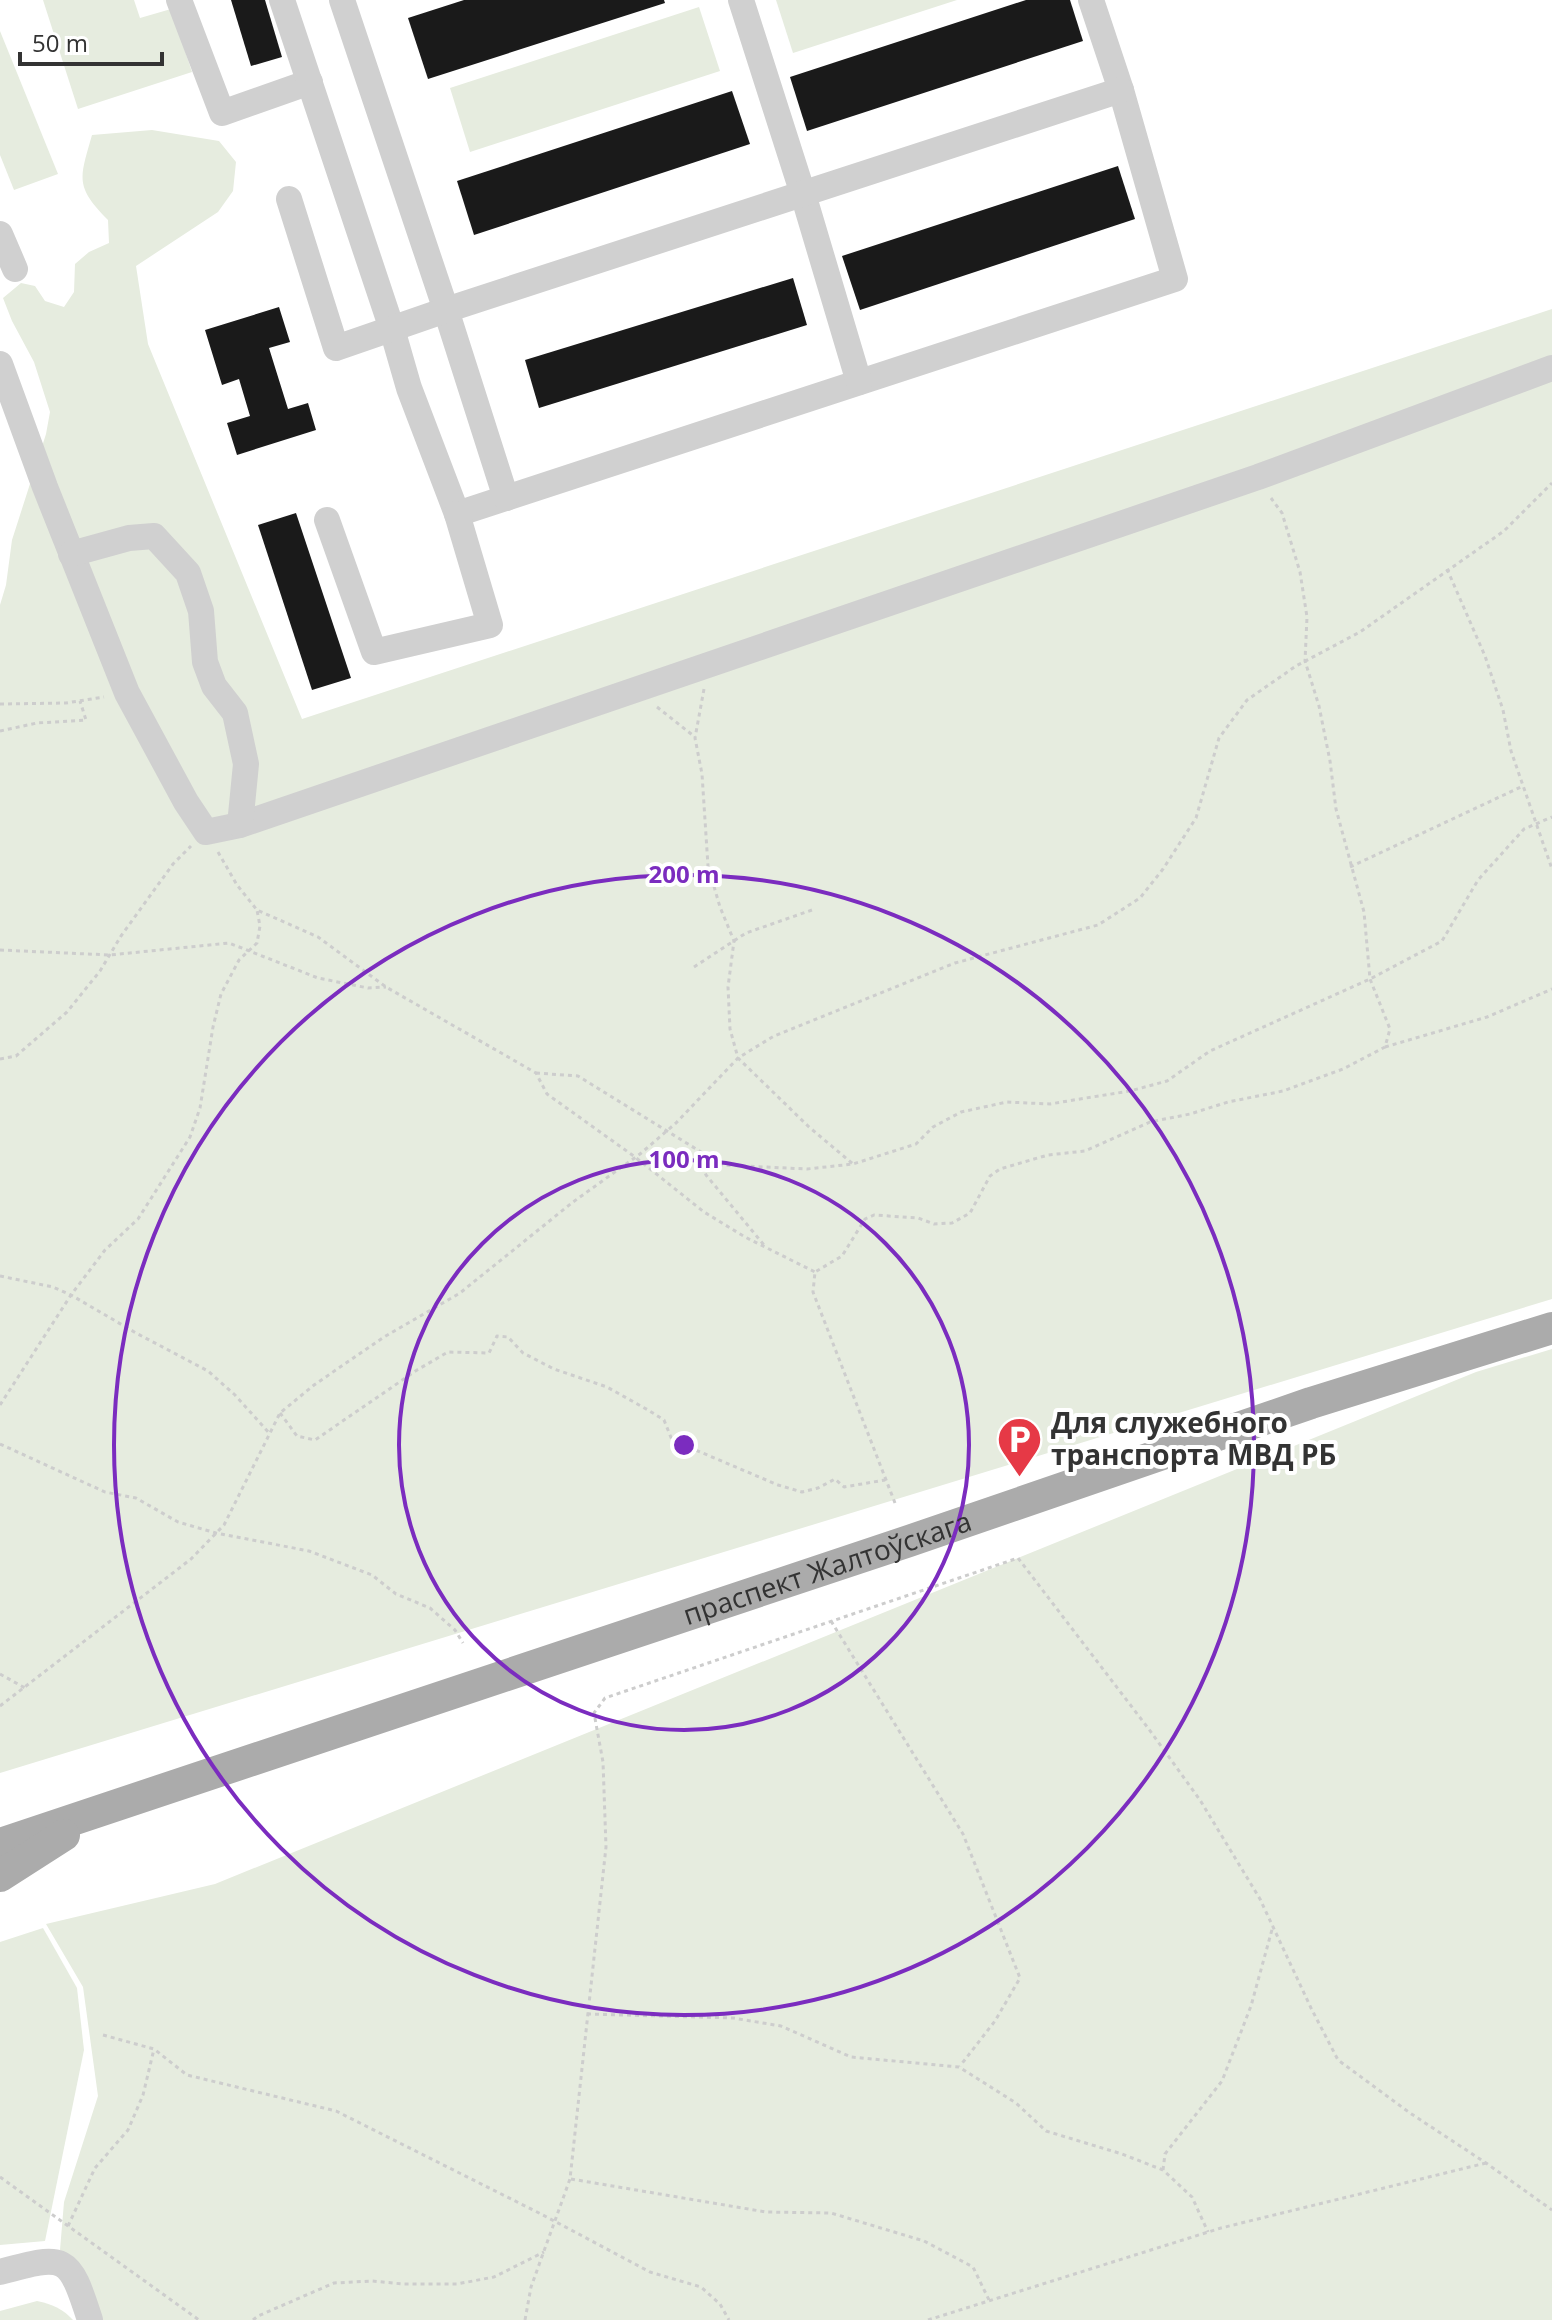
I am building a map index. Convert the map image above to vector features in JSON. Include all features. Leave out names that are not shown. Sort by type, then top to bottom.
[{"type":"main road","name":"праспект Жалтоўскага","points":[[0,1844],[909,1541],[1311,1403],[1552,1328]]},
{"type":"main road","name":"праспект Жалтоўскага","points":[[0,1876],[104,1809]]},
{"type":"lane","points":[[179,0],[222,113],[310,82]]},
{"type":"lane","points":[[282,0],[409,388],[457,514],[490,625],[374,652],[327,520]]},
{"type":"lane","points":[[342,0],[506,498]]},
{"type":"lane","points":[[741,0],[859,382]]},
{"type":"lane","points":[[457,514],[1175,279],[1121,90],[1091,0]]},
{"type":"lane","points":[[289,199],[336,348],[1121,90]]},
{"type":"lane","points":[[0,234],[15,269]]},
{"type":"lane","points":[[0,364],[127,693],[186,802],[206,832],[240,825],[1258,477],[1552,368]]},
{"type":"lane","points":[[71,554],[129,538],[154,536],[188,573],[201,611],[205,662],[214,686],[235,713],[246,764],[240,825]]},
{"type":"lane","points":[[0,2272],[42,2261],[56,2261],[68,2268],[77,2281],[90,2320]]},
{"type":"path","points":[[1258,477],[1282,513],[1300,572],[1307,617],[1305,661],[1319,706],[1336,809],[1364,912],[1370,979],[1390,1029],[1385,1047]]},
{"type":"path","points":[[0,1706],[191,1559],[224,1525],[280,1413],[314,1385],[384,1337],[460,1293],[667,1131],[738,1058],[774,1036],[955,963],[1098,925],[1140,898],[1196,818],[1219,738],[1247,700],[1305,661],[1360,632],[1504,531],[1552,483]]},
{"type":"path","points":[[1447,569],[1489,670],[1503,710],[1511,751],[1552,869]]},
{"type":"path","points":[[707,666],[695,738],[702,774],[708,866],[734,941],[728,987],[730,1029],[738,1058],[809,1127],[853,1164]]},
{"type":"path","points":[[634,691],[672,717],[695,738]]},
{"type":"path","points":[[0,704],[66,703],[127,693]]},
{"type":"path","points":[[0,731],[37,723],[86,720],[80,701]]},
{"type":"path","points":[[1350,867],[1523,786]]},
{"type":"path","points":[[0,1059],[16,1056],[67,1012],[100,971],[173,864],[206,832],[237,885],[257,910],[318,937],[386,987],[536,1073],[578,1076],[722,1165],[807,1169],[853,1164],[916,1144],[933,1127],[961,1112],[1007,1102],[1050,1104],[1130,1091],[1167,1081],[1210,1051],[1370,979],[1442,941],[1478,880],[1524,829],[1552,817]]},
{"type":"path","points":[[0,1405],[71,1295],[105,1250],[138,1219],[190,1137],[200,1108],[221,994],[239,960],[257,943],[260,926],[257,910]]},
{"type":"path","points":[[694,967],[746,933],[812,910]]},
{"type":"path","points":[[0,950],[110,955],[229,943],[318,978],[368,988],[386,987]]},
{"type":"path","points":[[815,1272],[842,1256],[865,1219],[874,1215],[918,1218],[934,1224],[952,1223],[970,1213],[990,1176],[1000,1169],[1048,1155],[1085,1151],[1150,1122],[1283,1091],[1343,1069],[1385,1047],[1487,1017],[1552,989]]},
{"type":"path","points":[[536,1073],[547,1094],[635,1157],[704,1212],[815,1272]]},
{"type":"path","points":[[696,1148],[706,1175],[766,1248]]},
{"type":"path","points":[[815,1272],[813,1292],[895,1503]]},
{"type":"path","points":[[0,1276],[53,1287],[71,1295],[208,1371],[235,1395],[270,1434]]},
{"type":"path","points":[[280,1413],[297,1436],[315,1440],[448,1352],[489,1353],[497,1336],[508,1337],[523,1353],[554,1369],[607,1387],[664,1420],[672,1440],[778,1485],[802,1492],[835,1479],[844,1487],[886,1480]]},
{"type":"path","points":[[0,1444],[105,1492],[136,1498],[178,1522],[216,1533],[309,1551],[372,1575],[396,1594],[430,1608],[455,1630],[463,1643]]},
{"type":"path","points":[[525,2320],[531,2287],[570,2179],[606,1847],[603,1762],[594,1713],[605,1698],[1018,1558],[1200,1800],[1260,1899],[1338,2060],[1552,2210]]},
{"type":"path","points":[[831,1621],[963,1834],[1020,1978],[995,2021],[959,2067]]},
{"type":"path","points":[[0,1674],[26,1688]]},
{"type":"path","points":[[1163,2170],[1165,2154],[1222,2081],[1251,2006],[1273,1926]]},
{"type":"path","points":[[587,2014],[733,2018],[781,2026],[851,2057],[959,2067],[1016,2103],[1046,2131],[1163,2170],[1192,2197],[1208,2232]]},
{"type":"path","points":[[103,2035],[154,2049],[187,2075],[336,2111],[650,2272],[701,2287],[720,2304],[729,2320]]},
{"type":"path","points":[[68,2226],[95,2168],[128,2130],[143,2095],[154,2049]]},
{"type":"path","points":[[928,2320],[1208,2232],[1486,2163]]},
{"type":"path","points":[[0,2177],[199,2320]]},
{"type":"path","points":[[570,2179],[766,2212],[831,2213],[924,2241],[973,2267],[989,2300]]},
{"type":"path","points":[[253,2320],[334,2283],[457,2284],[494,2277],[544,2252]]},
{"type":"shaded area","points":[[43,0],[134,0],[140,18],[171,9],[192,72],[78,109]]},
{"type":"shaded area","points":[[776,0],[957,0],[793,53]]},
{"type":"shaded area","points":[[699,7],[720,71],[470,152],[450,88]]},
{"type":"shaded area","points":[[0,31],[58,174],[14,190],[0,155]]},
{"type":"shaded area","points":[[152,130],[219,141],[236,162],[233,191],[218,212],[136,266],[148,344],[302,719],[1552,309],[1552,1299],[0,1773],[0,605],[12,540],[46,434],[50,412],[34,362],[3,298],[21,283],[35,286],[45,301],[64,307],[74,292],[75,264],[89,252],[109,243],[108,220],[89,198],[83,181],[92,135]]},
{"type":"shaded area","points":[[1552,1349],[1552,2320],[100,2320],[76,2261],[60,2250],[64,2202],[98,2096],[83,1987],[46,1924],[215,1884],[1476,1372]]},
{"type":"shaded area","points":[[43,1928],[77,1988],[84,2050],[45,2241],[0,2245],[0,1942]]},
{"type":"shaded area","points":[[37,2301],[57,2308],[73,2320],[0,2320],[0,2311]]},
{"type":"building","points":[[231,0],[265,0],[282,57],[251,66]]},
{"type":"building","points":[[464,0],[664,0],[665,3],[428,79],[408,18]]},
{"type":"building","points":[[1026,0],[1070,0],[1083,41],[807,131],[790,77]]},
{"type":"building","points":[[732,91],[750,144],[474,235],[457,181]]},
{"type":"building","points":[[1118,166],[1135,219],[860,310],[842,256]]},
{"type":"building","points":[[793,278],[807,325],[539,408],[525,360]]},
{"type":"building","points":[[279,307],[290,342],[269,348],[288,409],[308,403],[316,430],[237,455],[227,423],[250,416],[239,379],[222,385],[205,330]]},
{"type":"building","points":[[296,513],[351,678],[312,690],[258,525]]},
{"type":"place","name":"Для служебного транспорта МВД РБ","points":[[1020,1478]]}]
